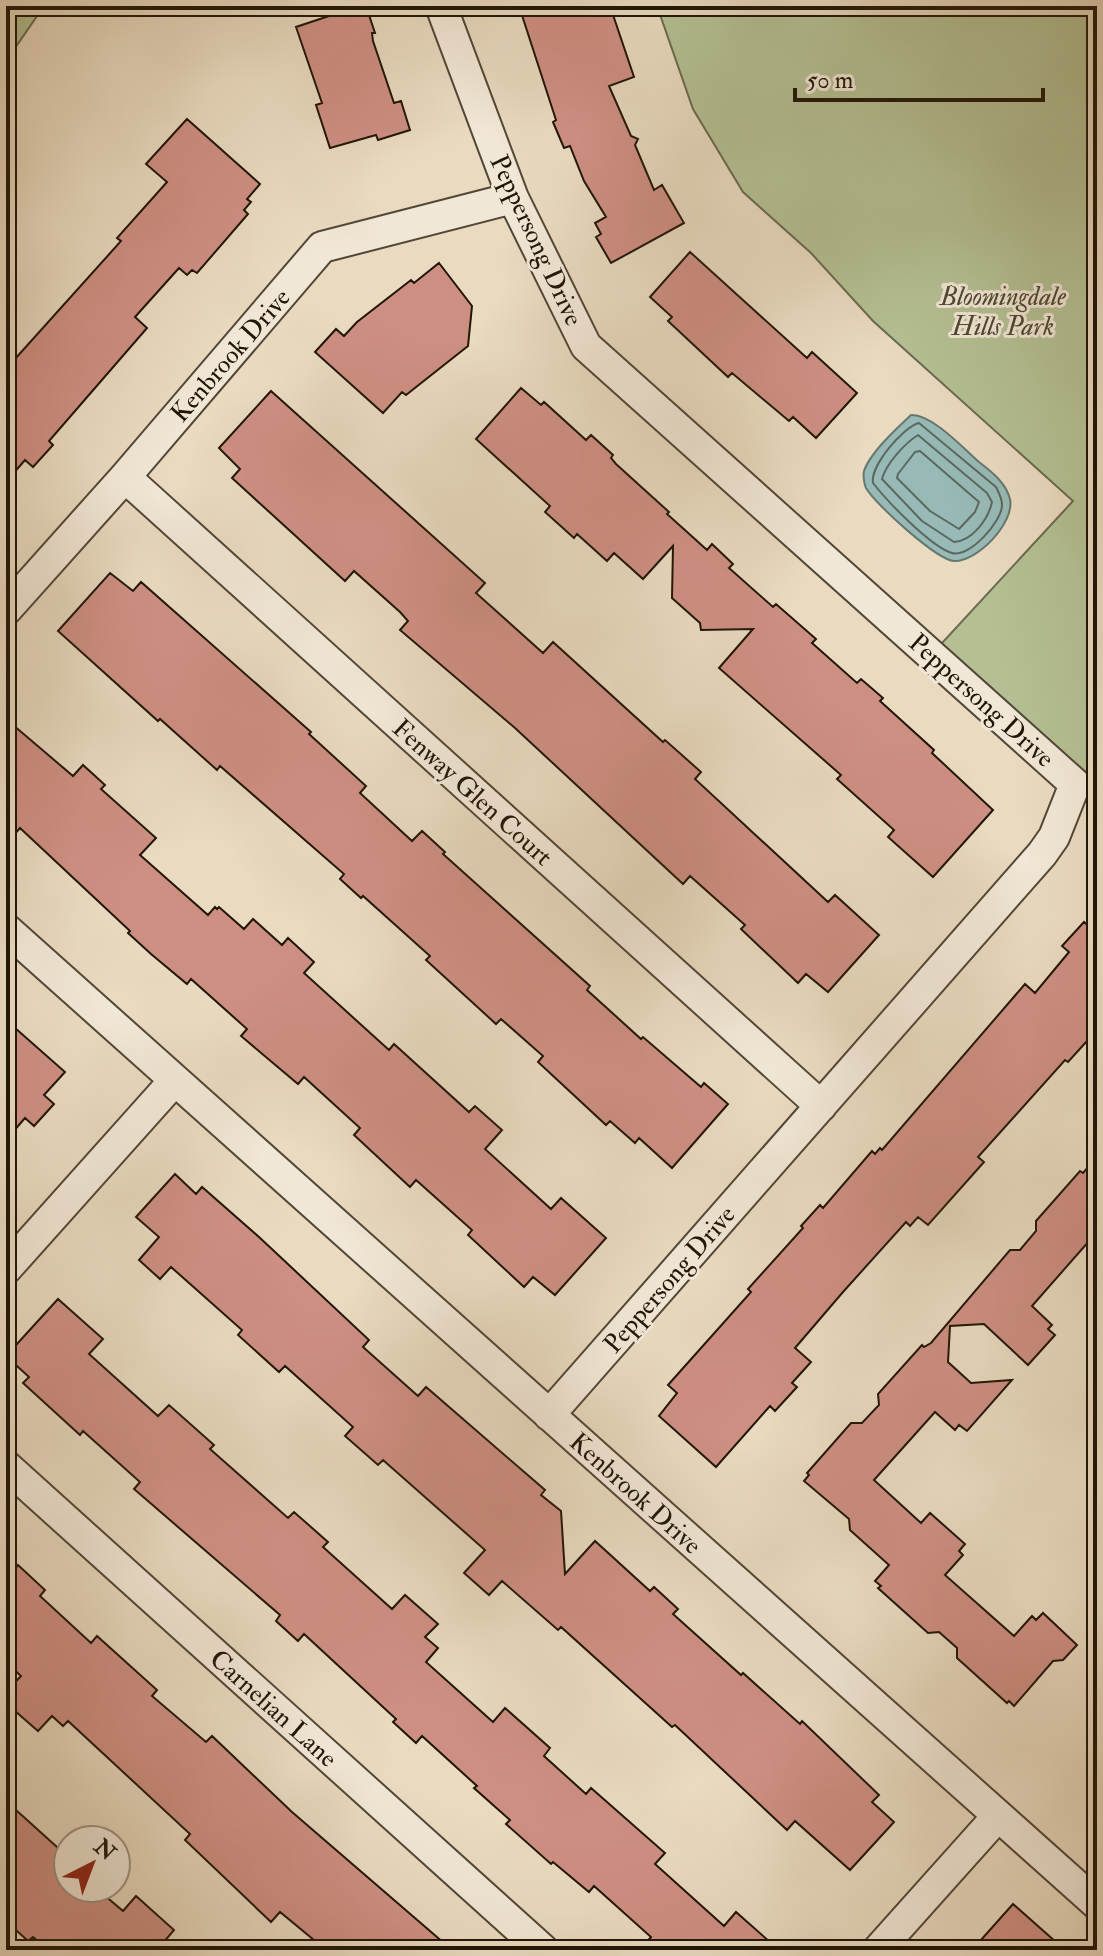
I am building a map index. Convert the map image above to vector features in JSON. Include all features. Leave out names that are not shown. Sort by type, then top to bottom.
[{"type":"street","name":"Peppersong Drive","points":[[441,6],[513,198],[586,346],[1075,784],[1054,837],[1042,854],[549,1415]]},
{"type":"street","name":"Kenbrook Drive","points":[[6,610],[125,477],[322,247],[513,198]]},
{"type":"street","name":"Fenway Glen Court","points":[[125,477],[821,1106]]},
{"type":"street","name":"Kenbrook Drive","points":[[6,929],[1097,1904]]},
{"type":"street","points":[[6,1269],[175,1080]]},
{"type":"street","name":"Carnelian Lane","points":[[6,1466],[543,1950]]},
{"type":"street","points":[[878,1950],[997,1817]]},
{"type":"green space","points":[[6,6],[44,6],[6,61]]},
{"type":"green space","name":"Bloomingdale Hills Park","points":[[657,6],[1097,6],[1097,790],[1075,784],[931,655],[1073,501],[873,321],[811,253],[743,192],[693,109]]},
{"type":"water","points":[[911,415],[928,420],[947,433],[993,474],[1008,493],[1010,509],[1001,529],[983,548],[963,560],[946,558],[921,542],[881,506],[865,486],[864,471],[872,456]]},
{"type":"building","points":[[366,6],[375,33],[372,33],[373,41],[394,103],[401,101],[410,130],[378,140],[376,135],[330,148],[316,105],[322,103],[296,27]]},
{"type":"building","points":[[519,6],[610,6],[634,77],[609,86],[631,136],[638,139],[635,145],[654,190],[662,185],[684,223],[611,263],[596,237],[601,234],[595,223],[606,217],[584,181],[570,146],[564,148],[553,122],[556,120]]},
{"type":"building","points":[[187,119],[260,184],[247,199],[251,202],[244,210],[248,214],[197,273],[192,270],[187,275],[179,268],[135,317],[147,328],[49,441],[53,445],[33,467],[25,460],[6,482],[6,369],[121,241],[117,238],[167,182],[146,164]]},
{"type":"building","points":[[690,252],[807,358],[812,352],[857,393],[816,438],[793,417],[789,421],[732,373],[728,377],[668,321],[672,317],[650,297]]},
{"type":"building","points":[[439,263],[472,306],[468,346],[406,395],[402,392],[383,413],[315,352],[336,329],[344,336],[357,322],[411,280],[414,283]]},
{"type":"building","points":[[521,388],[541,405],[544,402],[586,440],[591,435],[613,455],[611,458],[616,464],[669,512],[667,514],[707,550],[712,544],[733,564],[729,568],[816,639],[812,643],[857,683],[861,679],[883,698],[880,701],[993,810],[933,877],[888,837],[894,830],[837,779],[841,775],[719,668],[753,629],[701,630],[700,623],[672,598],[673,546],[643,579],[614,553],[607,561],[577,534],[574,538],[545,512],[550,506],[476,439]]},
{"type":"building","points":[[271,391],[485,583],[476,593],[543,653],[553,642],[663,742],[665,740],[701,772],[695,779],[828,902],[835,895],[879,935],[828,992],[806,974],[798,983],[741,929],[745,925],[690,876],[683,884],[515,728],[400,630],[408,621],[400,612],[354,571],[345,581],[232,478],[240,469],[219,448]]},
{"type":"building","points":[[110,573],[133,591],[141,582],[311,732],[309,734],[366,786],[360,793],[412,841],[422,831],[445,852],[443,854],[590,986],[587,990],[641,1039],[643,1037],[701,1087],[704,1083],[728,1104],[672,1168],[639,1138],[635,1143],[610,1121],[606,1125],[538,1062],[543,1056],[501,1019],[496,1024],[426,960],[430,956],[340,879],[344,874],[220,766],[217,770],[160,719],[158,721],[58,631]]},
{"type":"building","points":[[6,719],[73,776],[83,765],[105,785],[101,789],[156,838],[140,855],[208,915],[219,907],[244,929],[253,919],[282,945],[288,938],[314,962],[304,973],[389,1050],[394,1044],[469,1112],[475,1106],[502,1130],[485,1149],[551,1209],[561,1198],[606,1238],[555,1295],[533,1277],[524,1287],[468,1235],[472,1230],[416,1180],[410,1187],[354,1135],[360,1128],[304,1077],[298,1084],[241,1036],[247,1029],[191,979],[187,984],[151,954],[20,828],[6,844]]},
{"type":"building","points":[[1097,918],[1097,1030],[1068,1062],[1065,1060],[978,1157],[984,1162],[928,1225],[918,1217],[910,1226],[906,1222],[843,1292],[795,1348],[811,1362],[792,1383],[797,1387],[775,1411],[770,1406],[716,1467],[659,1416],[677,1393],[668,1385],[751,1292],[748,1289],[820,1205],[823,1208],[872,1151],[875,1154],[880,1148],[882,1150],[1025,984],[1035,993],[1069,952],[1062,946],[1084,922],[1090,927]]},
{"type":"building","points":[[6,1020],[65,1072],[44,1095],[54,1104],[34,1126],[25,1118],[6,1140]]},
{"type":"building","points":[[1097,1157],[1097,1232],[1032,1306],[1052,1325],[1048,1329],[1055,1335],[1028,1365],[984,1324],[950,1326],[948,1362],[971,1383],[1012,1380],[967,1431],[959,1425],[955,1430],[935,1412],[874,1480],[921,1523],[930,1513],[965,1544],[959,1551],[963,1555],[945,1575],[1014,1636],[1032,1616],[1036,1620],[1043,1613],[1077,1645],[1063,1660],[1053,1661],[1014,1706],[957,1658],[957,1648],[939,1632],[928,1633],[878,1588],[881,1586],[875,1581],[889,1565],[850,1530],[849,1519],[804,1481],[809,1475],[807,1473],[851,1423],[862,1423],[879,1405],[878,1394],[922,1345],[931,1343],[1010,1250],[1020,1250],[1036,1231],[1036,1221],[1080,1171],[1083,1173]]},
{"type":"building","points":[[175,1174],[196,1194],[202,1187],[259,1237],[369,1340],[363,1347],[418,1396],[426,1387],[545,1490],[541,1495],[561,1511],[565,1574],[595,1541],[650,1591],[654,1587],[678,1609],[673,1614],[800,1724],[802,1721],[879,1795],[872,1802],[894,1822],[850,1870],[795,1821],[787,1830],[675,1725],[672,1727],[561,1627],[558,1630],[502,1581],[489,1595],[464,1573],[485,1550],[383,1460],[378,1465],[345,1436],[353,1427],[285,1366],[279,1372],[238,1335],[242,1330],[171,1267],[160,1279],[139,1260],[159,1237],[136,1217]]},
{"type":"building","points":[[58,1299],[103,1339],[89,1354],[158,1416],[169,1405],[214,1445],[210,1449],[288,1518],[294,1512],[328,1542],[323,1547],[392,1609],[405,1595],[438,1624],[425,1637],[438,1648],[426,1662],[493,1722],[505,1708],[550,1748],[544,1756],[586,1794],[591,1788],[665,1853],[655,1864],[724,1926],[736,1912],[779,1950],[640,1950],[651,1937],[594,1886],[589,1892],[553,1862],[551,1864],[506,1824],[510,1820],[474,1788],[477,1786],[422,1736],[416,1743],[393,1722],[396,1719],[304,1634],[298,1641],[276,1621],[280,1615],[134,1489],[140,1482],[83,1431],[80,1435],[23,1383],[29,1377],[6,1356]]},
{"type":"building","points":[[18,1565],[45,1590],[40,1596],[91,1643],[97,1636],[157,1690],[152,1696],[206,1742],[212,1736],[292,1812],[452,1950],[326,1950],[280,1912],[271,1922],[185,1840],[190,1834],[68,1721],[63,1726],[52,1716],[38,1731],[6,1703],[6,1692],[21,1676],[6,1662],[6,1578]]},
{"type":"building","points":[[6,1801],[52,1843],[52,1904],[115,1904],[123,1911],[136,1896],[174,1930],[157,1950],[49,1950],[33,1937],[28,1941],[6,1921]]},
{"type":"building","points":[[1013,1904],[1065,1950],[972,1950]]}]
